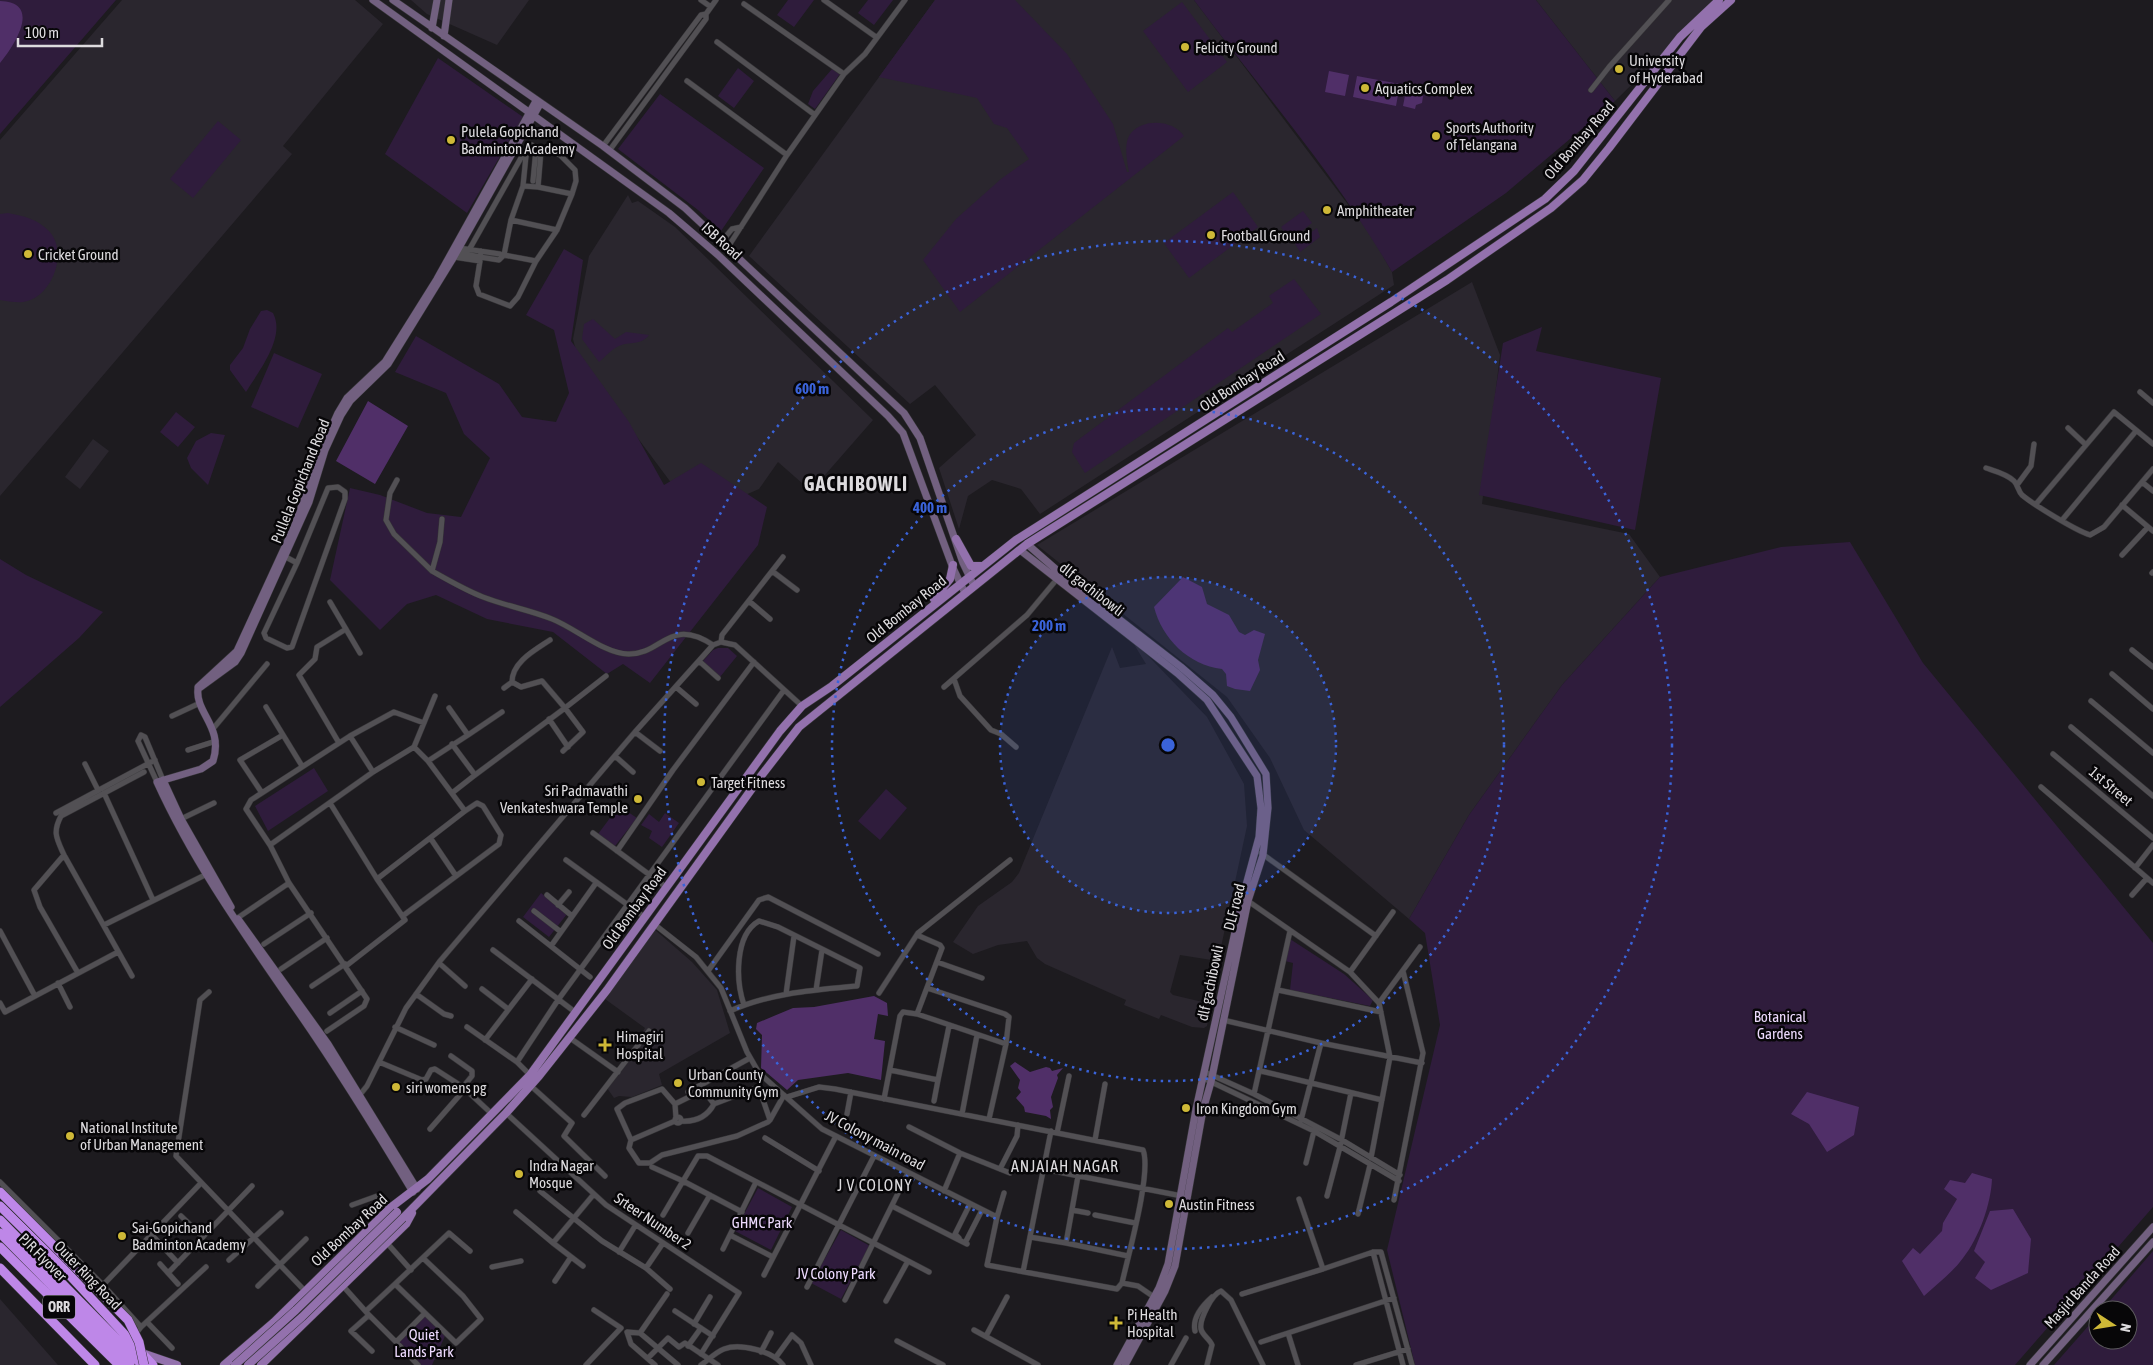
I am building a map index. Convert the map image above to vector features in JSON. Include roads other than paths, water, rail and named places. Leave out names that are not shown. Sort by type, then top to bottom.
[{"type":"highway","points":[[0,1192],[128,1320],[139,1342],[143,1365]]},
{"type":"highway","name":"Outer Ring Road","points":[[0,1206],[154,1365]]},
{"type":"highway","name":"PJR Flyover","points":[[0,1220],[143,1365]]},
{"type":"highway","name":"PJR Flyover","points":[[0,1233],[130,1365]]},
{"type":"highway","name":"ORR","points":[[0,1247],[119,1365]]},
{"type":"highway","points":[[0,1268],[96,1365]]},
{"type":"highway","points":[[105,1353],[115,1365]]},
{"type":"main road","name":"ISB Road","points":[[373,0],[669,213],[707,245],[822,352],[903,433],[965,593]]},
{"type":"main road","name":"ISB Road","points":[[393,0],[606,149],[685,208],[904,412],[913,424],[974,586]]},
{"type":"main road","points":[[432,28],[437,0]]},
{"type":"main road","points":[[444,36],[449,0]]},
{"type":"main road","name":"Old Bombay Road","points":[[224,1365],[248,1346],[393,1210],[412,1189],[492,1114],[530,1075],[643,916],[780,731],[802,706],[822,693],[1014,541],[1422,282],[1545,200],[1574,171],[1680,37],[1719,0]]},
{"type":"main road","name":"Old Bombay Road","points":[[415,1206],[531,1086],[570,1038],[786,742],[828,702],[1027,544],[1427,292],[1551,208],[1583,180],[1616,140],[1701,26],[1731,0]]},
{"type":"main road","name":"Pullela Gopichand Road","points":[[200,703],[198,689],[235,662],[242,653],[285,556],[321,451],[338,413],[347,398],[385,362],[454,255],[538,102]]},
{"type":"main road","name":"Pullela Gopichand Road","points":[[454,255],[479,208]]},
{"type":"main road","points":[[1422,282],[1427,292]]},
{"type":"main road","points":[[822,352],[830,343]]},
{"type":"main road","points":[[956,539],[971,566],[983,566]]},
{"type":"main road","name":"DLF road","points":[[1027,544],[1067,579],[1181,667],[1213,695],[1231,717],[1264,768],[1268,808],[1263,855],[1248,901],[1212,1078],[1203,1110],[1175,1266],[1165,1291],[1125,1365]]},
{"type":"main road","name":"dlf gachibowli","points":[[1020,550],[1177,673],[1208,700],[1256,772],[1261,808],[1255,850],[1242,900],[1204,1075],[1168,1264],[1154,1297],[1117,1365]]},
{"type":"main road","points":[[925,610],[947,584],[953,566]]},
{"type":"main road","points":[[822,693],[828,702]]},
{"type":"main road","points":[[160,781],[209,766],[216,752],[216,741],[200,703]]},
{"type":"main road","points":[[1256,772],[1264,768]]},
{"type":"main road","points":[[160,781],[208,873]]},
{"type":"main road","points":[[160,781],[208,873],[236,919],[292,992],[401,1167],[412,1189]]},
{"type":"main road","points":[[248,1365],[302,1317],[415,1206]]},
{"type":"main road","points":[[248,1346],[262,1364],[406,1224],[415,1206]]},
{"type":"main road","points":[[235,1365],[296,1310],[393,1210]]},
{"type":"main road","name":"Masjid Banda Road","points":[[2030,1365],[2153,1227]]},
{"type":"main road","name":"Masjid Banda Road","points":[[2043,1365],[2153,1242]]},
{"type":"main road","points":[[145,1354],[177,1365]]},
{"type":"street","points":[[701,0],[711,7]]},
{"type":"street","points":[[606,149],[701,15],[706,14],[716,0]]},
{"type":"street","points":[[824,0],[876,37]]},
{"type":"street","points":[[728,247],[787,155],[844,74],[865,54],[905,0]]},
{"type":"street","points":[[1591,90],[1669,0]]},
{"type":"street","points":[[744,4],[844,74]]},
{"type":"street","points":[[717,42],[815,115]]},
{"type":"street","points":[[687,81],[787,155]]},
{"type":"street","points":[[454,255],[469,250],[529,145],[536,147],[532,181]]},
{"type":"street","points":[[480,256],[476,286],[479,294],[510,306],[518,297],[536,261],[557,230],[572,194],[575,170],[560,155],[551,150],[541,152],[538,187]]},
{"type":"street","points":[[454,255],[480,256],[501,260],[511,220],[523,186],[526,156],[523,154]]},
{"type":"street","points":[[523,186],[572,194]]},
{"type":"street","points":[[511,220],[557,230]]},
{"type":"street","points":[[722,241],[732,229],[742,226]]},
{"type":"street","points":[[469,250],[480,256]]},
{"type":"street","points":[[502,254],[536,261]]},
{"type":"street","points":[[2140,392],[2153,403]]},
{"type":"street","points":[[2036,504],[2114,412],[2153,444]]},
{"type":"street","points":[[2068,428],[2086,444]]},
{"type":"street","points":[[2063,519],[2136,431]]},
{"type":"street","points":[[2017,485],[2030,466],[2034,444]]},
{"type":"street","points":[[1986,468],[2007,476],[2017,485],[2021,494],[2081,532],[2090,535],[2104,527],[2153,469]]},
{"type":"street","points":[[397,480],[390,493],[386,520],[394,534],[432,571],[483,597],[551,619],[618,653],[638,654],[666,638],[684,635],[695,635],[713,645]]},
{"type":"street","points":[[2142,482],[2153,491]]},
{"type":"street","points":[[338,487],[345,492],[346,499],[292,647],[287,648],[266,638],[264,633],[298,561],[328,488],[338,487]]},
{"type":"street","points":[[2122,505],[2153,531]]},
{"type":"street","points":[[432,571],[440,542],[442,519]]},
{"type":"street","points":[[2122,555],[2148,527]]},
{"type":"street","points":[[285,556],[298,561]]},
{"type":"street","points":[[722,642],[722,635],[783,557]]},
{"type":"street","points":[[772,571],[797,590]]},
{"type":"street","points":[[944,687],[1027,615],[1057,579]]},
{"type":"street","points":[[749,601],[770,619]]},
{"type":"street","points":[[330,602],[360,653]]},
{"type":"street","points":[[339,743],[299,675],[315,659],[317,646],[346,630]]},
{"type":"street","points":[[512,682],[512,672],[518,664],[550,640]]},
{"type":"street","points":[[358,1098],[379,1062],[395,1027],[439,963],[635,732],[713,645],[722,642],[735,645],[802,706]]},
{"type":"street","points":[[2132,650],[2153,667]]},
{"type":"street","points":[[699,661],[718,678]]},
{"type":"street","points":[[617,850],[673,770],[754,662]]},
{"type":"street","points":[[212,730],[267,664]]},
{"type":"street","points":[[2112,674],[2153,710]]},
{"type":"street","points":[[452,793],[606,676]]},
{"type":"street","points":[[954,678],[960,696],[991,730],[1001,734],[1016,746]]},
{"type":"street","points":[[512,682],[521,687],[542,681],[583,732],[563,751]]},
{"type":"street","points":[[504,688],[512,682]]},
{"type":"street","points":[[676,687],[696,704]]},
{"type":"street","points":[[517,1062],[580,969],[784,690]]},
{"type":"street","points":[[270,845],[373,772],[414,747],[435,696]]},
{"type":"street","points":[[2091,702],[2153,753]]},
{"type":"street","points":[[172,716],[200,703]]},
{"type":"street","points":[[266,707],[302,766]]},
{"type":"street","points":[[449,708],[468,735]]},
{"type":"street","points":[[327,1031],[364,1006],[367,999],[289,882],[270,845],[246,809],[251,800],[302,766],[350,736],[394,712],[424,723]]},
{"type":"street","points":[[428,760],[502,712]]},
{"type":"street","points":[[549,719],[568,747]]},
{"type":"street","points":[[2072,727],[2153,796]]},
{"type":"street","points":[[635,732],[660,751]]},
{"type":"street","points":[[141,735],[145,737],[155,760],[160,781],[138,741],[141,735]]},
{"type":"street","points":[[262,793],[240,760],[283,735]]},
{"type":"street","points":[[350,736],[373,772]]},
{"type":"street","points":[[188,750],[216,741]]},
{"type":"street","points":[[452,744],[475,775]]},
{"type":"street","points":[[414,747],[428,760],[465,811]]},
{"type":"street","name":"1st Street","points":[[2053,754],[2153,838]]},
{"type":"street","points":[[615,756],[634,772]]},
{"type":"street","points":[[56,813],[155,760]]},
{"type":"street","points":[[85,764],[98,790]]},
{"type":"street","points":[[132,976],[64,855],[57,840],[55,827],[61,816],[144,772]]},
{"type":"street","points":[[2041,788],[2153,884]]},
{"type":"street","points":[[104,793],[153,900]]},
{"type":"street","points":[[312,986],[345,965],[401,925],[405,920],[404,915],[377,879],[330,802]]},
{"type":"street","points":[[377,879],[465,811],[477,803],[483,806],[502,838],[499,844],[404,915]]},
{"type":"street","points":[[181,819],[214,804]]},
{"type":"street","points":[[593,834],[666,887]]},
{"type":"street","points":[[431,839],[456,876]]},
{"type":"street","points":[[2136,868],[2153,845]]},
{"type":"street","points":[[1255,850],[1376,936]]},
{"type":"street","points":[[64,855],[34,890],[40,907],[78,973]]},
{"type":"street","points":[[566,860],[643,916]]},
{"type":"street","points":[[879,994],[917,935],[987,876],[1010,860]]},
{"type":"street","points":[[104,925],[208,873]]},
{"type":"street","points":[[2132,895],[2147,878]]},
{"type":"street","points":[[236,919],[289,882]]},
{"type":"street","points":[[551,946],[596,883]]},
{"type":"street","points":[[558,905],[569,892]]},
{"type":"street","points":[[547,896],[572,916]]},
{"type":"street","points":[[708,971],[759,900],[768,897],[878,954]]},
{"type":"street","points":[[1248,901],[1350,972],[1379,1003],[1390,1057],[1371,1158]]},
{"type":"street","points":[[534,911],[560,932]]},
{"type":"street","points":[[1350,972],[1393,912]]},
{"type":"street","points":[[264,944],[311,913]]},
{"type":"street","points":[[519,921],[590,977]]},
{"type":"street","points":[[730,1011],[744,1005],[786,994],[857,986],[860,968],[763,921],[754,924],[742,945],[738,965],[738,982],[744,1005]]},
{"type":"street","name":"JV Colony main road","points":[[653,924],[696,957],[721,988],[747,1057],[759,1073],[822,1129],[997,1217]]},
{"type":"street","points":[[0,931],[36,996]]},
{"type":"street","points":[[1254,1094],[1261,1071],[1290,932]]},
{"type":"street","points":[[917,935],[942,946],[917,1014]]},
{"type":"street","points":[[786,994],[794,936]]},
{"type":"street","points":[[281,969],[327,938]]},
{"type":"street","points":[[1379,1003],[1420,947]]},
{"type":"street","points":[[492,950],[575,1012]]},
{"type":"street","points":[[816,990],[822,950]]},
{"type":"street","points":[[0,1003],[5,1012],[118,952]]},
{"type":"street","points":[[937,962],[982,978]]},
{"type":"street","points":[[439,963],[465,986]]},
{"type":"street","points":[[1394,1200],[1423,1053],[1403,971]]},
{"type":"street","points":[[485,1040],[532,979]]},
{"type":"street","points":[[58,983],[70,1007]]},
{"type":"street","points":[[482,988],[508,1009]]},
{"type":"street","points":[[927,988],[1007,1015],[1010,1023],[989,1119]]},
{"type":"street","points":[[330,1013],[362,990]]},
{"type":"street","points":[[1278,990],[1381,1012]]},
{"type":"street","points":[[209,992],[200,1000],[176,1156],[305,1291]]},
{"type":"street","points":[[416,994],[444,1014],[451,1016]]},
{"type":"street","points":[[884,1099],[900,1016],[907,1011],[1006,1044]]},
{"type":"street","points":[[1224,1020],[1321,1043],[1422,1063]]},
{"type":"street","points":[[934,1101],[949,1026]]},
{"type":"street","points":[[395,1027],[434,1045]]},
{"type":"street","points":[[467,1027],[517,1062],[530,1075]]},
{"type":"street","points":[[584,1115],[649,1031]]},
{"type":"street","points":[[962,1114],[977,1035]]},
{"type":"street","points":[[570,1038],[618,1072]]},
{"type":"street","points":[[1301,1120],[1312,1084],[1321,1043]]},
{"type":"street","points":[[741,1055],[747,1057]]},
{"type":"street","points":[[430,1128],[464,1088],[473,1073],[451,1056]]},
{"type":"street","points":[[688,1092],[747,1057]]},
{"type":"street","points":[[379,1062],[422,1080],[426,1079],[431,1070],[435,1069],[464,1088],[492,1114]]},
{"type":"street","points":[[890,1070],[938,1080]]},
{"type":"street","points":[[1261,1071],[1382,1100]]},
{"type":"street","points":[[1204,1075],[1254,1094],[1342,1140],[1399,1178]]},
{"type":"street","points":[[1058,1133],[1068,1076]]},
{"type":"street","points":[[1212,1078],[1399,1178]]},
{"type":"street","points":[[1095,1140],[1105,1084]]},
{"type":"street","points":[[531,1086],[572,1123],[564,1136],[605,1176]]},
{"type":"street","points":[[770,1120],[760,1091],[756,1088],[714,1104],[710,1112],[692,1122],[677,1120],[632,1140],[629,1148],[639,1163],[650,1163],[662,1155],[737,1136],[770,1120],[785,1096],[819,1088],[851,1092],[1143,1150],[1145,1156],[1142,1189],[1122,1283],[1117,1289],[987,1266],[1004,1193]]},
{"type":"street","points":[[632,1140],[617,1109],[624,1102],[662,1089],[675,1104],[677,1120]]},
{"type":"street","points":[[675,1104],[701,1089],[705,1091],[714,1104]]},
{"type":"street","points":[[846,1114],[851,1092]]},
{"type":"street","points":[[1327,1196],[1342,1140],[1351,1093]]},
{"type":"street","name":"Srteer Number 2","points":[[506,1113],[594,1194],[636,1226],[739,1293],[701,1354]]},
{"type":"street","points":[[1000,1169],[1017,1136],[1018,1125]]},
{"type":"street","points":[[909,1127],[960,1153],[1010,1173]]},
{"type":"street","points":[[1023,1272],[1050,1131]]},
{"type":"street","points":[[1306,1163],[1314,1132]]},
{"type":"street","points":[[764,1275],[836,1136]]},
{"type":"street","points":[[765,1138],[819,1171]]},
{"type":"street","points":[[944,1191],[960,1153]]},
{"type":"street","points":[[663,1215],[698,1156],[707,1156],[929,1272]]},
{"type":"street","points":[[807,1287],[874,1156]]},
{"type":"street","points":[[1358,1214],[1370,1164]]},
{"type":"street","points":[[652,1167],[742,1212]]},
{"type":"street","points":[[1043,1169],[1182,1196]]},
{"type":"street","points":[[846,1300],[908,1173]]},
{"type":"street","points":[[1066,1243],[1078,1176]]},
{"type":"street","points":[[0,1182],[103,1285],[141,1327]]},
{"type":"street","points":[[723,1249],[756,1182]]},
{"type":"street","points":[[103,1285],[201,1183]]},
{"type":"street","points":[[168,1273],[252,1186]]},
{"type":"street","points":[[540,1191],[619,1252],[646,1268],[669,1292],[640,1333]]},
{"type":"street","points":[[553,1243],[594,1194]]},
{"type":"street","points":[[688,1233],[710,1195]]},
{"type":"street","points":[[352,1205],[376,1196],[393,1210]]},
{"type":"street","points":[[1299,1198],[1323,1269]]},
{"type":"street","points":[[966,1243],[955,1235],[970,1204]]},
{"type":"street","points":[[892,1206],[966,1243]]},
{"type":"street","points":[[966,1243],[982,1210]]},
{"type":"street","points":[[1072,1210],[1088,1213]]},
{"type":"street","points":[[516,1212],[583,1266]]},
{"type":"street","points":[[229,1260],[281,1213]]},
{"type":"street","points":[[1095,1215],[1135,1223]]},
{"type":"street","points":[[181,1216],[203,1237]]},
{"type":"street","points":[[619,1252],[636,1226]]},
{"type":"street","points":[[372,1352],[351,1331],[396,1284],[449,1233],[470,1251]]},
{"type":"street","points":[[151,1234],[178,1263]]},
{"type":"street","points":[[730,1235],[773,1258]]},
{"type":"street","points":[[1030,1237],[1128,1256]]},
{"type":"street","points":[[258,1286],[306,1239]]},
{"type":"street","points":[[387,1243],[411,1270]]},
{"type":"street","points":[[646,1268],[663,1243]]},
{"type":"street","points":[[1373,1252],[1403,1365]]},
{"type":"street","points":[[1242,1294],[1373,1252],[1379,1252],[1382,1254],[1412,1365]]},
{"type":"street","points":[[555,1281],[571,1257]]},
{"type":"street","points":[[396,1284],[456,1343],[481,1319],[463,1296],[424,1258]]},
{"type":"street","points":[[492,1267],[522,1262]]},
{"type":"street","points":[[886,1301],[908,1262]]},
{"type":"street","points":[[160,1264],[178,1284]]},
{"type":"street","points":[[131,1340],[141,1327],[206,1267]]},
{"type":"street","points":[[1122,1283],[1138,1286],[1154,1297]]},
{"type":"street","points":[[343,1286],[418,1365]]},
{"type":"street","points":[[1195,1331],[1194,1322],[1201,1309],[1221,1292],[1228,1296],[1263,1365]]},
{"type":"street","points":[[1207,1365],[1212,1345],[1202,1332],[1200,1326],[1214,1296]]},
{"type":"street","points":[[694,1324],[710,1297]]},
{"type":"street","points":[[986,1336],[1007,1297]]},
{"type":"street","points":[[1261,1342],[1394,1298]]},
{"type":"street","points":[[594,1310],[628,1332],[640,1333],[678,1365]]},
{"type":"street","points":[[675,1311],[713,1336]]},
{"type":"street","points":[[396,1342],[425,1313]]},
{"type":"street","points":[[147,1322],[172,1348]]},
{"type":"street","points":[[586,1365],[621,1328]]},
{"type":"street","points":[[688,1346],[701,1328]]},
{"type":"street","points":[[974,1330],[1038,1365]]},
{"type":"street","points":[[628,1332],[632,1344],[655,1365]]},
{"type":"street","points":[[761,1352],[771,1332]]},
{"type":"street","points":[[1288,1333],[1298,1365]]},
{"type":"street","points":[[776,1357],[792,1335],[801,1344],[811,1365]]},
{"type":"street","points":[[648,1358],[667,1338],[679,1347],[684,1343],[718,1365]]},
{"type":"street","points":[[1171,1365],[1186,1338]]},
{"type":"street","points":[[897,1340],[941,1365]]},
{"type":"street","points":[[701,1365],[723,1349],[735,1346],[776,1357],[783,1365]]},
{"type":"street","points":[[1356,1365],[1408,1349]]},
{"type":"place","name":"Felicity Ground","points":[[1185,47]]},
{"type":"place","name":"University of Hyderabad","points":[[1619,69]]},
{"type":"place","name":"Aquatics Complex","points":[[1365,88]]},
{"type":"place","name":"Sports Authority of Telangana","points":[[1436,136]]},
{"type":"place","name":"Pulela Gopichand Badminton Academy","points":[[451,140]]},
{"type":"place","name":"Amphitheater","points":[[1327,210]]},
{"type":"place","name":"Football Ground","points":[[1211,235]]},
{"type":"place","name":"Cricket Ground","points":[[28,254]]},
{"type":"place","name":"Target Fitness","points":[[701,782]]},
{"type":"place","name":"Sri Padmavathi Venkateshwara Temple","points":[[638,799]]},
{"type":"place","name":"Himagiri Hospital","points":[[605,1045]]},
{"type":"place","name":"Urban County Community Gym","points":[[678,1083]]},
{"type":"place","name":"siri womens pg","points":[[396,1087]]},
{"type":"place","name":"Iron Kingdom Gym","points":[[1186,1108]]},
{"type":"place","name":"National Institute of Urban Management","points":[[70,1136]]},
{"type":"place","name":"Indra Nagar Mosque","points":[[519,1174]]},
{"type":"place","name":"Austin Fitness","points":[[1169,1204]]},
{"type":"place","name":"Sai-Gopichand Badminton Academy","points":[[122,1236]]},
{"type":"place","name":"Pi Health Hospital","points":[[1116,1323]]},
{"type":"district","name":"GACHIBOWLI","points":[[856,483]]},
{"type":"district","name":"ANJAIAH NAGAR","points":[[1065,1166]]},
{"type":"district","name":"J V COLONY","points":[[875,1185]]},
{"type":"park label","name":"Botanical Gardens","points":[[1780,1024]]},
{"type":"park label","name":"GHMC Park","points":[[762,1222]]},
{"type":"park label","name":"JV Colony Park","points":[[836,1273]]},
{"type":"park label","name":"Quiet Lands Park","points":[[424,1342]]}]
